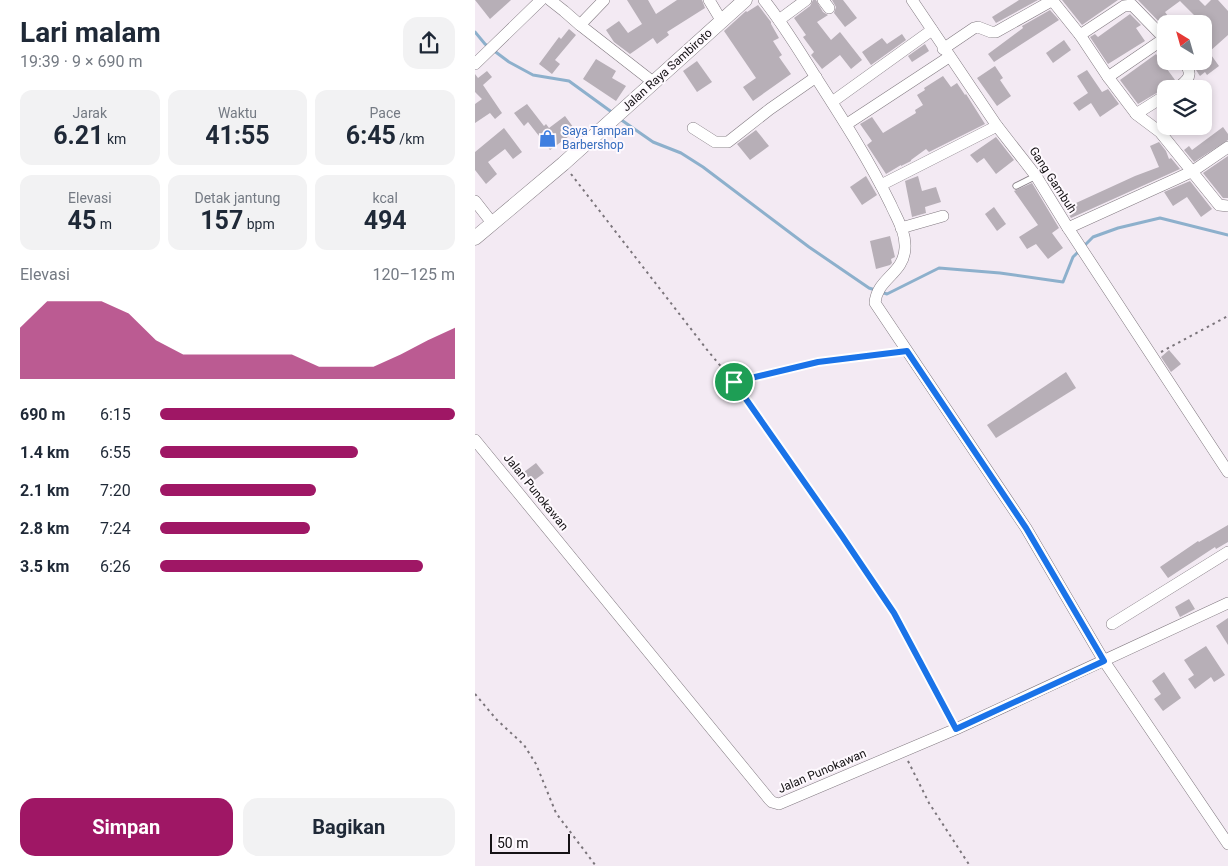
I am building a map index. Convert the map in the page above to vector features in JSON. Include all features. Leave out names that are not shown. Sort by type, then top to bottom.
[{"type":"street","points":[[479,60],[541,0]]},
{"type":"street","points":[[550,0],[580,26],[653,82]]},
{"type":"street","points":[[580,26],[604,0]]},
{"type":"street","points":[[709,0],[721,20]]},
{"type":"street","name":"Jalan Raya Sambiroto","points":[[475,238],[563,164],[745,0]]},
{"type":"street","points":[[764,0],[847,124],[881,185],[901,228],[905,246],[904,257],[898,267],[877,291],[875,303],[1026,528],[1104,661],[1228,844]]},
{"type":"street","points":[[779,20],[806,0]]},
{"type":"street","name":"Gang Gambuh","points":[[912,0],[997,126],[1036,176],[1068,228],[1193,171],[1228,147]]},
{"type":"street","points":[[847,124],[946,53],[973,28],[978,27],[996,32],[1053,0],[1081,35],[1108,77],[1136,114],[1160,132],[1219,205],[1228,206]]},
{"type":"street","points":[[1081,35],[1124,6],[1132,4],[1157,31]]},
{"type":"street","points":[[832,102],[932,30]]},
{"type":"street","points":[[1108,77],[1157,44]]},
{"type":"street","points":[[693,128],[715,142],[728,142],[770,109],[816,77]]},
{"type":"street","points":[[1136,114],[1157,101]]},
{"type":"street","points":[[881,185],[997,126]]},
{"type":"street","points":[[475,201],[493,224]]},
{"type":"street","points":[[901,228],[943,216]]},
{"type":"street","points":[[1068,228],[1228,472]]},
{"type":"street","name":"Jalan Punokawan","points":[[475,440],[772,802],[779,804],[956,729],[1228,603]]},
{"type":"street","points":[[1112,624],[1228,552]]},
{"type":"lane","points":[[1016,186],[1036,176]]},
{"type":"path","points":[[563,164],[734,382],[842,536],[894,613],[956,729]]},
{"type":"path","points":[[1152,357],[1228,316]]},
{"type":"path","points":[[734,382],[818,362],[907,351]]},
{"type":"path","points":[[475,694],[497,720],[525,745],[536,764],[556,813],[596,866]]},
{"type":"path","points":[[903,752],[929,803],[970,866]]},
{"type":"building","points":[[475,0],[511,0],[490,19]]},
{"type":"building","points":[[627,0],[648,0],[656,14],[677,0],[702,0],[705,8],[667,32],[669,35],[657,44],[653,38],[630,54],[614,42],[606,30],[619,21],[628,33],[642,24]]},
{"type":"building","points":[[813,0],[816,0],[823,12],[828,15],[817,22],[831,40],[840,32],[862,60],[851,69],[840,55],[822,69],[811,55],[814,52],[803,37],[806,35],[794,18],[810,6]]},
{"type":"building","points":[[832,0],[843,0],[857,18],[845,27],[834,13],[836,7]]},
{"type":"building","points":[[1019,0],[1038,0],[996,23],[992,17]]},
{"type":"building","points":[[1062,0],[1118,0],[1082,25]]},
{"type":"building","points":[[1138,0],[1199,0],[1205,6],[1211,0],[1218,0],[1228,11],[1228,35],[1213,48],[1213,15],[1194,15],[1180,1],[1165,12],[1167,15],[1157,15],[1157,20]]},
{"type":"building","points":[[758,5],[771,22],[779,38],[773,41],[782,55],[779,57],[791,74],[753,101],[743,87],[756,78],[724,31],[746,11]]},
{"type":"building","points":[[1050,10],[1059,20],[994,62],[988,54],[1023,28],[1022,26]]},
{"type":"building","points":[[1130,14],[1141,25],[1136,28],[1145,41],[1108,64],[1090,37],[1095,34],[1098,37]]},
{"type":"building","points":[[569,29],[576,35],[555,60],[560,64],[552,74],[539,64],[559,37],[561,39]]},
{"type":"building","points":[[902,34],[906,40],[871,65],[862,52],[882,38],[887,44]]},
{"type":"building","points":[[1064,40],[1071,50],[1053,63],[1046,53]]},
{"type":"building","points":[[925,44],[929,51],[912,62],[908,56]]},
{"type":"building","points":[[1156,54],[1157,70],[1168,70],[1175,80],[1157,80],[1157,93],[1138,104],[1120,80]]},
{"type":"building","points":[[1213,58],[1219,66],[1207,75],[1205,72],[1200,76],[1196,70],[1213,70]]},
{"type":"building","points":[[596,59],[616,71],[612,78],[626,86],[616,101],[583,79]]},
{"type":"building","points":[[697,61],[712,82],[697,92],[683,71]]},
{"type":"building","points":[[995,66],[1003,78],[1000,80],[1011,96],[997,106],[977,78]]},
{"type":"building","points":[[1087,70],[1102,92],[1108,89],[1119,104],[1100,117],[1091,103],[1079,111],[1073,103],[1088,93],[1077,76]]},
{"type":"building","points":[[487,71],[492,77],[483,85],[502,113],[495,119],[490,113],[475,123],[475,104],[482,99],[475,92],[475,74],[478,78]]},
{"type":"building","points":[[943,76],[951,87],[957,83],[985,124],[929,152],[926,149],[911,161],[886,174],[867,145],[872,141],[860,124],[872,117],[883,133],[916,113],[915,110],[923,105],[917,95],[925,90],[924,88]]},
{"type":"building","points":[[527,104],[544,126],[546,124],[549,128],[565,116],[576,131],[550,150],[528,122],[524,126],[514,113]]},
{"type":"building","points":[[1223,127],[1228,134],[1228,140],[1194,162],[1184,150],[1189,146],[1192,150]]},
{"type":"building","points":[[504,128],[522,152],[513,159],[505,149],[488,162],[497,174],[486,184],[475,170],[475,152]]},
{"type":"building","points":[[756,130],[769,146],[750,160],[737,144]]},
{"type":"building","points":[[996,137],[1014,160],[996,174],[984,158],[977,163],[970,155]]},
{"type":"building","points":[[1159,142],[1169,159],[1171,158],[1180,169],[1071,218],[1066,210],[1077,205],[1076,203],[1159,167],[1150,146]]},
{"type":"building","points":[[1228,156],[1228,198],[1223,198],[1203,173]]},
{"type":"building","points":[[866,176],[877,195],[862,205],[850,187]]},
{"type":"building","points":[[918,176],[922,191],[936,187],[941,202],[925,207],[926,213],[912,217],[905,181]]},
{"type":"building","points":[[1190,181],[1212,209],[1201,217],[1187,197],[1173,206],[1164,192]]},
{"type":"building","points":[[1032,183],[1059,228],[1052,233],[1063,248],[1048,259],[1036,244],[1027,249],[1019,237],[1038,225],[1014,191]]},
{"type":"building","points":[[994,207],[1006,224],[997,231],[985,214]]},
{"type":"building","points":[[890,236],[895,257],[891,259],[892,263],[890,265],[876,269],[870,241]]},
{"type":"building","points":[[1169,350],[1181,364],[1171,372],[1161,357]]},
{"type":"building","points":[[1066,372],[1076,388],[996,438],[987,425]]},
{"type":"building","points":[[536,463],[544,473],[532,482],[524,472]]},
{"type":"building","points":[[1228,525],[1228,542],[1216,549],[1215,547],[1168,578],[1160,567],[1198,541]]},
{"type":"building","points":[[1189,599],[1195,609],[1180,617],[1175,607]]},
{"type":"building","points":[[1228,618],[1228,645],[1216,626]]},
{"type":"building","points":[[1206,646],[1225,675],[1214,682],[1211,677],[1195,689],[1188,679],[1194,675],[1184,660]]},
{"type":"building","points":[[1164,672],[1181,698],[1163,711],[1154,699],[1161,694],[1152,681]]},
{"type":"waterway","points":[[475,32],[485,44],[509,62],[533,75],[569,81],[613,113]]},
{"type":"waterway","points":[[620,119],[653,142],[681,153],[703,167],[809,247],[869,288],[875,290]]},
{"type":"waterway","points":[[881,292],[887,294],[939,268],[1000,273],[1063,282],[1073,257],[1093,237],[1118,228],[1160,218],[1228,235]]},
{"type":"place","name":"Saya Tampan Barbershop","points":[[548,138]]},
{"type":"route","points":[[907,351],[1026,528],[1104,661],[956,729],[894,613],[734,382],[818,362],[907,351]]}]
